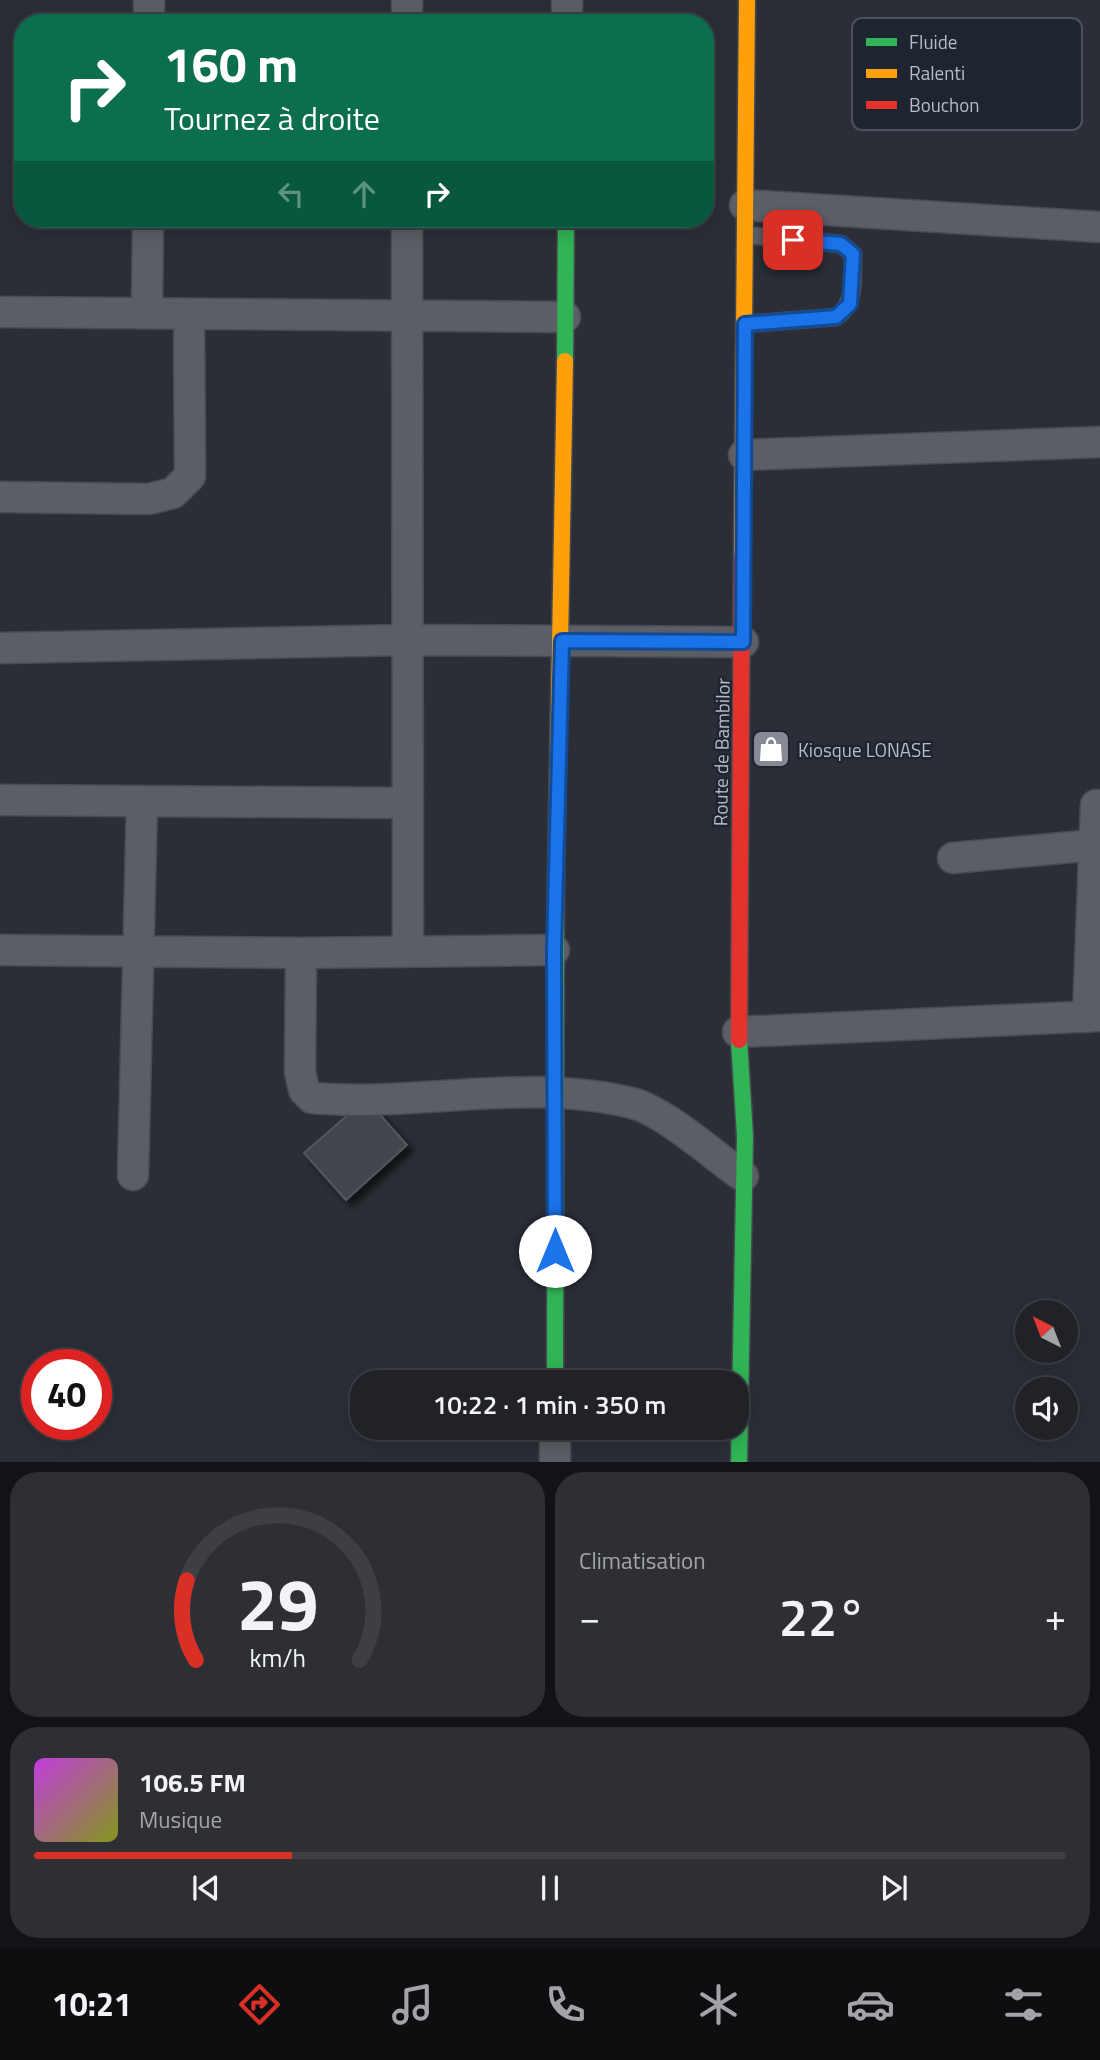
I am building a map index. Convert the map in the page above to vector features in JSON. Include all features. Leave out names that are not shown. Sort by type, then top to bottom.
[{"type":"main road","name":"Route de Bambilor","points":[[739,1461],[745,1136],[738,1032],[747,0]]},
{"type":"main road","points":[[555,1370],[554,950],[562,641],[566,228]]},
{"type":"street","points":[[745,205],[1100,227]]},
{"type":"street","points":[[147,313],[148,228]]},
{"type":"street","points":[[407,228],[405,640],[408,950]]},
{"type":"street","points":[[0,312],[565,317]]},
{"type":"street","points":[[0,497],[149,499],[173,493],[190,476],[189,314]]},
{"type":"street","points":[[744,454],[1100,442]]},
{"type":"street","points":[[0,648],[405,640],[743,642]]},
{"type":"street","points":[[0,800],[408,803]]},
{"type":"street","points":[[133,1175],[142,801]]},
{"type":"street","points":[[738,1032],[1094,1016],[1094,845],[1097,805]]},
{"type":"street","points":[[953,858],[1094,845]]},
{"type":"street","points":[[0,950],[301,953],[554,950]]},
{"type":"street","points":[[301,953],[300,1072],[304,1090],[312,1098],[555,1093],[633,1103],[660,1116],[743,1176]]},
{"type":"street","points":[[555,1440],[555,1461]]},
{"type":"lane","points":[[745,324],[836,317],[845,312],[850,304],[853,254],[841,244],[746,235]]},
{"type":"building","points":[[366,1099],[407,1145],[346,1200],[304,1153]]},
{"type":"traffic: fast","points":[[565,361],[566,228]]},
{"type":"traffic: fast","points":[[555,1370],[556,874]]},
{"type":"traffic: fast","points":[[739,1040],[745,1136],[739,1462]]},
{"type":"traffic: slow","points":[[742,556],[747,0]]},
{"type":"traffic: slow","points":[[556,874],[565,361]]},
{"type":"traffic: jam","points":[[739,1040],[742,556]]},
{"type":"place","name":"Kiosque LONASE","points":[[771,749]]},
{"type":"route","points":[[555,1251],[554,950],[562,641],[743,642],[745,324],[836,317],[845,312],[850,304],[853,254],[841,244],[793,240]]}]
